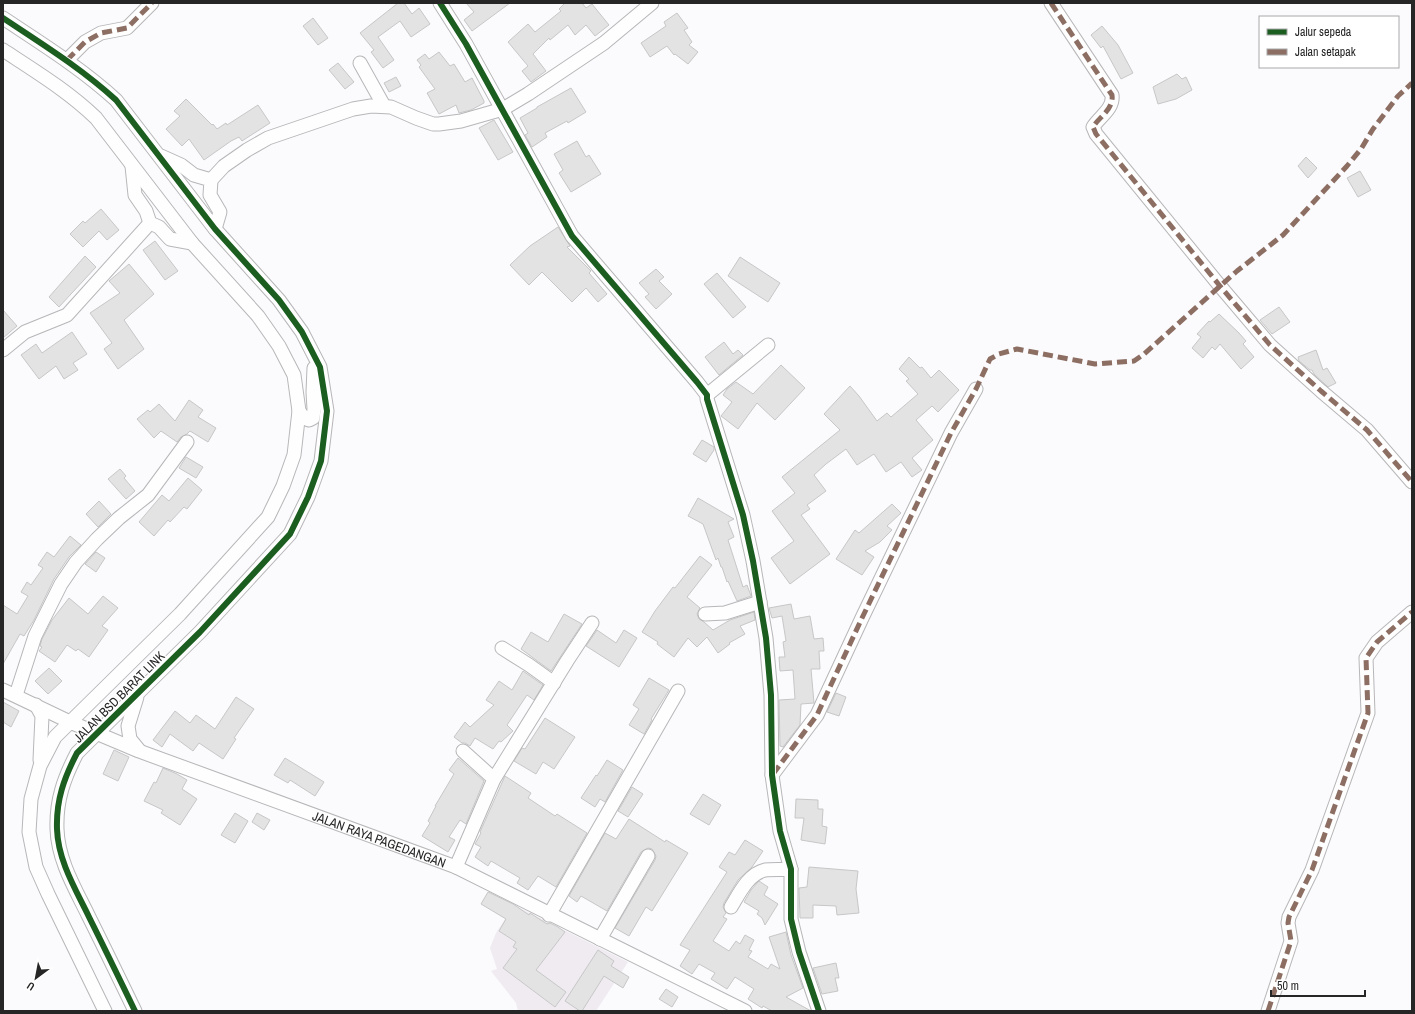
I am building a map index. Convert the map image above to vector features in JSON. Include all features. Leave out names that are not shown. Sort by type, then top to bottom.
[{"type":"street","points":[[3,18],[67,60],[85,42],[101,33],[127,28],[152,3]]},
{"type":"street","points":[[440,3],[466,44],[503,109],[572,236],[707,395],[743,515],[760,602],[766,638],[770,688],[772,775],[780,831],[790,869],[791,919],[799,952],[819,1011]]},
{"type":"street","points":[[215,228],[220,212],[210,195],[211,180],[224,166],[268,138],[354,109],[371,106],[391,107],[433,124],[461,121],[503,109],[604,43],[652,3]]},
{"type":"street","points":[[1051,3],[1112,96],[1113,102],[1110,107],[1093,127],[1096,134],[1270,345],[1367,430],[1412,482]]},
{"type":"street","name":"JALAN BSD BARAT LINK","points":[[3,50],[78,101],[96,118],[192,243],[258,316],[279,346],[294,375],[299,411],[294,455],[283,486],[268,517],[180,614],[55,737],[40,766],[30,806],[30,832],[36,867],[105,1011]]},
{"type":"street","name":"JALAN BSD BARAT LINK","points":[[67,60],[96,82],[116,100],[215,228],[279,300],[302,332],[320,367],[326,411],[321,461],[308,497],[290,534],[200,632],[77,753],[66,776],[58,804],[57,830],[62,859],[135,1011]]},
{"type":"street","points":[[360,63],[384,106]]},
{"type":"street","points":[[159,155],[181,165],[194,176],[211,180]]},
{"type":"street","points":[[132,165],[135,195],[146,211],[150,223],[159,227],[170,239],[192,243]]},
{"type":"street","points":[[3,350],[25,332],[67,315],[150,223]]},
{"type":"street","points":[[707,395],[768,345]]},
{"type":"street","points":[[299,411],[304,418],[309,420],[313,418],[314,409],[312,392],[315,358]]},
{"type":"street","points":[[772,775],[817,715],[862,618],[952,433],[976,389]]},
{"type":"street","points":[[16,696],[35,636],[61,584],[76,562],[97,539],[119,518],[148,495],[187,442]]},
{"type":"street","points":[[705,614],[725,613],[760,602]]},
{"type":"street","points":[[1268,1011],[1291,941],[1288,923],[1289,917],[1312,870],[1368,713],[1366,658],[1377,642],[1412,612]]},
{"type":"street","points":[[456,867],[494,779],[554,683],[566,661],[592,623]]},
{"type":"street","points":[[502,648],[554,683]]},
{"type":"street","name":"JALAN RAYA PAGEDANGAN","points":[[3,690],[70,722],[140,751],[456,867],[549,915],[745,1011]]},
{"type":"street","points":[[549,915],[678,691]]},
{"type":"street","points":[[138,693],[128,726],[130,739],[140,751]]},
{"type":"street","points":[[36,705],[42,716],[40,766]]},
{"type":"street","points":[[463,751],[494,779]]},
{"type":"street","points":[[600,939],[648,856]]},
{"type":"street","points":[[731,907],[748,880],[754,875],[764,870],[790,869]]},
{"type":"shaded area","points":[[514,905],[628,962],[596,1011],[518,1011],[516,1003],[491,971],[497,969],[490,948],[496,933]]},
{"type":"building","points":[[398,3],[404,3],[412,14],[419,8],[430,24],[411,37],[400,21],[378,37],[394,60],[383,68],[371,52],[374,50],[360,33]]},
{"type":"building","points":[[466,3],[510,3],[472,31],[464,20],[474,12]]},
{"type":"building","points":[[565,3],[582,3],[586,8],[592,4],[609,25],[595,36],[586,25],[575,35],[568,25],[550,40],[549,38],[533,54],[546,71],[531,82],[522,71],[528,66],[508,42],[528,24],[535,32],[561,11],[559,9]]},
{"type":"building","points":[[677,13],[688,28],[684,30],[692,42],[689,45],[698,52],[688,64],[675,54],[674,55],[667,46],[650,57],[641,43],[666,26],[664,22]]},
{"type":"building","points":[[313,18],[328,38],[318,45],[303,26]]},
{"type":"building","points":[[1102,26],[1118,45],[1133,73],[1121,79],[1103,46],[1101,48],[1091,35]]},
{"type":"building","points":[[439,52],[450,66],[454,64],[465,82],[472,78],[484,103],[471,110],[459,113],[456,105],[439,114],[427,93],[435,89],[419,67],[421,65],[417,60],[425,54],[429,59]]},
{"type":"building","points":[[338,63],[354,82],[345,89],[329,70]]},
{"type":"building","points":[[1177,74],[1182,79],[1186,77],[1192,90],[1176,99],[1158,104],[1153,87]]},
{"type":"building","points":[[396,77],[401,86],[389,92],[384,83]]},
{"type":"building","points":[[571,88],[586,112],[568,123],[567,121],[545,133],[547,137],[532,147],[525,135],[528,133],[520,118]]},
{"type":"building","points":[[186,99],[217,129],[226,123],[227,125],[258,105],[270,123],[242,141],[239,137],[231,141],[204,160],[189,139],[182,146],[166,129],[180,116],[174,111]]},
{"type":"building","points":[[494,120],[513,152],[498,160],[479,128]]},
{"type":"building","points":[[577,141],[586,157],[589,155],[601,174],[571,192],[559,173],[563,170],[554,154]]},
{"type":"building","points":[[1306,157],[1317,168],[1308,178],[1298,166]]},
{"type":"building","points":[[1360,171],[1371,190],[1358,197],[1347,178]]},
{"type":"building","points":[[101,209],[119,230],[107,240],[99,231],[83,247],[70,234],[83,221],[85,223]]},
{"type":"building","points":[[558,227],[570,246],[567,247],[591,271],[589,273],[607,294],[598,302],[586,288],[572,302],[542,272],[529,285],[510,265],[530,246]]},
{"type":"building","points":[[155,241],[178,271],[165,280],[143,250]]},
{"type":"building","points":[[85,256],[96,267],[59,307],[49,297]]},
{"type":"building","points":[[740,257],[780,283],[768,302],[728,276]]},
{"type":"building","points":[[129,264],[154,294],[124,320],[144,349],[118,369],[104,349],[112,343],[90,313],[120,293],[109,281]]},
{"type":"building","points":[[656,269],[664,277],[659,281],[672,294],[656,309],[645,297],[649,294],[639,283]]},
{"type":"building","points":[[717,273],[746,307],[733,318],[704,284]]},
{"type":"building","points":[[1279,307],[1290,322],[1272,334],[1260,320]]},
{"type":"building","points":[[3,310],[17,326],[3,338]]},
{"type":"building","points":[[1219,314],[1246,341],[1243,344],[1254,357],[1241,369],[1220,344],[1215,350],[1212,347],[1203,358],[1192,348],[1201,337],[1197,334],[1209,321],[1210,322]]},
{"type":"building","points":[[72,332],[87,354],[73,363],[78,370],[64,379],[56,366],[39,379],[21,355],[36,344],[42,353]]},
{"type":"building","points":[[724,342],[733,354],[738,350],[743,355],[719,375],[705,357]]},
{"type":"building","points":[[1316,350],[1323,370],[1327,368],[1336,383],[1328,387],[1314,374],[1312,370],[1299,361],[1298,357]]},
{"type":"building","points":[[909,357],[920,368],[922,367],[931,378],[939,370],[959,390],[938,412],[932,406],[916,420],[933,440],[912,458],[922,470],[912,477],[901,462],[886,472],[874,454],[857,465],[846,449],[826,464],[814,475],[826,491],[807,505],[810,509],[801,515],[830,554],[790,584],[771,558],[794,541],[772,511],[795,493],[782,477],[840,430],[824,414],[850,386],[877,421],[887,413],[891,417],[918,394],[906,381],[909,379],[899,369]]},
{"type":"building","points":[[781,365],[805,388],[775,420],[757,403],[738,429],[721,416],[732,402],[723,395],[727,389],[736,382],[753,394]]},
{"type":"building","points":[[189,400],[203,410],[198,417],[216,428],[208,442],[190,431],[181,437],[177,442],[161,431],[154,438],[137,419],[148,410],[150,412],[159,404],[175,421]]},
{"type":"building","points":[[702,440],[714,447],[714,450],[706,462],[693,454]]},
{"type":"building","points":[[186,457],[203,467],[196,478],[179,468]]},
{"type":"building","points":[[120,469],[126,476],[124,478],[135,491],[126,499],[108,479]]},
{"type":"building","points":[[188,478],[202,490],[187,509],[184,507],[170,522],[168,520],[154,536],[139,522],[162,495],[169,501]]},
{"type":"building","points":[[698,498],[734,519],[728,522],[734,537],[728,540],[743,587],[747,585],[751,596],[737,601],[728,581],[727,582],[718,558],[716,560],[703,524],[688,516]]},
{"type":"building","points":[[99,501],[111,514],[98,527],[86,514]]},
{"type":"building","points":[[892,504],[901,513],[887,526],[892,530],[880,542],[865,551],[874,557],[862,575],[836,559],[855,530],[859,533]]},
{"type":"building","points":[[70,536],[81,545],[69,557],[54,579],[34,620],[24,636],[20,634],[3,664],[3,605],[17,614],[28,596],[21,592],[27,582],[31,585],[43,568],[38,565],[47,552],[54,557]]},
{"type":"building","points":[[96,552],[105,558],[96,572],[85,564]]},
{"type":"building","points":[[700,556],[712,565],[687,597],[700,608],[697,614],[699,619],[713,630],[730,620],[754,612],[755,620],[740,626],[745,634],[729,643],[730,644],[718,653],[707,637],[697,647],[688,638],[674,657],[657,644],[658,642],[642,632],[655,611],[673,587],[675,588]]},
{"type":"building","points":[[103,596],[118,608],[102,626],[108,630],[89,657],[78,649],[76,651],[67,645],[55,662],[39,651],[42,647],[40,646],[42,639],[52,620],[69,598],[88,614]]},
{"type":"building","points":[[791,604],[794,619],[810,616],[814,639],[823,638],[824,651],[819,651],[820,669],[811,669],[814,703],[801,704],[800,725],[783,747],[780,746],[779,700],[795,699],[793,670],[780,671],[779,657],[785,657],[783,642],[786,641],[782,616],[772,618],[769,608]]},
{"type":"building","points":[[564,614],[582,624],[551,671],[521,649],[531,632],[548,642]]},
{"type":"building","points":[[597,630],[616,643],[624,630],[637,638],[619,667],[586,646]]},
{"type":"building","points":[[49,668],[62,681],[48,694],[35,681]]},
{"type":"building","points":[[523,671],[543,685],[534,700],[527,695],[507,725],[513,731],[501,742],[499,741],[493,749],[475,738],[470,746],[462,743],[454,737],[465,722],[470,727],[494,705],[486,700],[499,681],[512,690]]},
{"type":"building","points":[[649,678],[669,690],[651,719],[652,720],[644,734],[629,725],[639,709],[633,705]]},
{"type":"building","points":[[836,693],[846,697],[839,716],[827,712]]},
{"type":"building","points":[[236,697],[254,709],[234,738],[236,739],[223,759],[199,743],[193,751],[170,734],[162,747],[153,740],[175,711],[190,723],[196,715],[215,729]]},
{"type":"building","points":[[3,702],[19,711],[11,727],[3,722]]},
{"type":"building","points":[[545,718],[575,737],[554,769],[543,762],[536,774],[514,761],[522,748],[525,749]]},
{"type":"building","points":[[114,750],[129,757],[118,781],[103,774]]},
{"type":"building","points":[[285,758],[324,782],[315,796],[290,780],[288,783],[274,775]]},
{"type":"building","points":[[458,758],[484,781],[466,824],[460,820],[449,837],[455,840],[448,852],[422,836],[430,823],[428,821],[435,806],[454,774],[449,770]]},
{"type":"building","points":[[607,760],[623,770],[605,802],[600,799],[595,807],[581,798]]},
{"type":"building","points":[[163,768],[187,780],[182,789],[197,799],[180,825],[161,813],[163,810],[144,801],[154,782],[156,783]]},
{"type":"building","points":[[505,776],[531,793],[528,798],[555,816],[557,814],[587,833],[556,887],[538,876],[528,890],[517,883],[520,878],[491,861],[488,866],[475,857],[481,847],[475,844]]},
{"type":"building","points":[[632,787],[643,794],[628,817],[618,811]]},
{"type":"building","points":[[703,794],[721,805],[709,825],[690,814]]},
{"type":"building","points":[[796,799],[818,800],[818,809],[823,809],[822,826],[827,827],[825,844],[801,840],[804,818],[795,818]]},
{"type":"building","points":[[235,813],[248,821],[235,843],[221,835]]},
{"type":"building","points":[[257,813],[270,820],[264,830],[252,822]]},
{"type":"building","points":[[629,819],[665,842],[666,840],[688,853],[652,911],[646,907],[629,936],[615,928],[655,860],[656,856],[652,849],[648,848],[641,852],[607,911],[581,896],[577,902],[569,896],[605,833],[616,839]]},
{"type":"building","points":[[745,840],[763,851],[752,867],[738,880],[724,903],[723,907],[726,913],[723,917],[727,919],[713,941],[729,951],[736,941],[740,944],[745,935],[754,940],[749,950],[752,951],[748,957],[768,969],[771,964],[780,969],[769,937],[786,932],[791,955],[803,988],[786,997],[811,1011],[772,1011],[763,1006],[762,1008],[748,999],[754,989],[735,977],[727,989],[711,979],[715,973],[699,964],[692,974],[680,966],[690,950],[680,945],[727,872],[719,867],[729,852],[735,855]]},
{"type":"building","points":[[809,867],[858,871],[856,889],[859,913],[837,915],[836,906],[813,905],[813,918],[800,918],[799,888],[807,887]]},
{"type":"building","points":[[759,881],[768,887],[764,895],[778,904],[765,925],[762,918],[757,914],[759,911],[744,902],[751,890]]},
{"type":"building","points":[[488,892],[513,904],[529,915],[530,913],[547,924],[550,923],[565,932],[536,970],[566,992],[555,1007],[503,968],[517,949],[513,947],[516,942],[499,931],[506,919],[481,904]]},
{"type":"building","points":[[598,950],[614,961],[611,966],[629,977],[623,988],[604,976],[582,1011],[580,1011],[565,1001]]},
{"type":"building","points":[[836,963],[839,978],[835,978],[838,991],[822,994],[813,968]]},
{"type":"building","points":[[666,989],[678,997],[672,1007],[659,999]]},
{"type":"marked path","points":[[67,60],[85,42],[101,33],[127,28],[152,3]]},
{"type":"marked path","points":[[1051,3],[1112,95],[1111,104],[1093,127],[1096,134],[1270,345],[1367,430],[1412,482]]},
{"type":"marked path","points":[[773,774],[817,715],[951,433],[976,389],[990,359],[999,354],[1017,349],[1095,364],[1134,361],[1144,354],[1237,271],[1283,235],[1347,166],[1361,149],[1373,129],[1398,96],[1412,83]]},
{"type":"marked path","points":[[1268,1011],[1291,941],[1288,923],[1289,917],[1312,870],[1368,713],[1366,658],[1377,642],[1412,612]]},
{"type":"cycle path","points":[[440,3],[466,44],[572,236],[707,395],[743,515],[753,561],[766,638],[771,695],[772,775],[780,831],[791,869],[791,919],[799,952],[819,1011]]},
{"type":"cycle path","points":[[3,18],[75,67],[116,100],[215,229],[279,300],[302,332],[320,367],[327,411],[321,461],[308,497],[290,534],[200,632],[77,753],[68,771],[59,799],[57,829],[58,841],[64,864],[73,886],[135,1011]]}]
